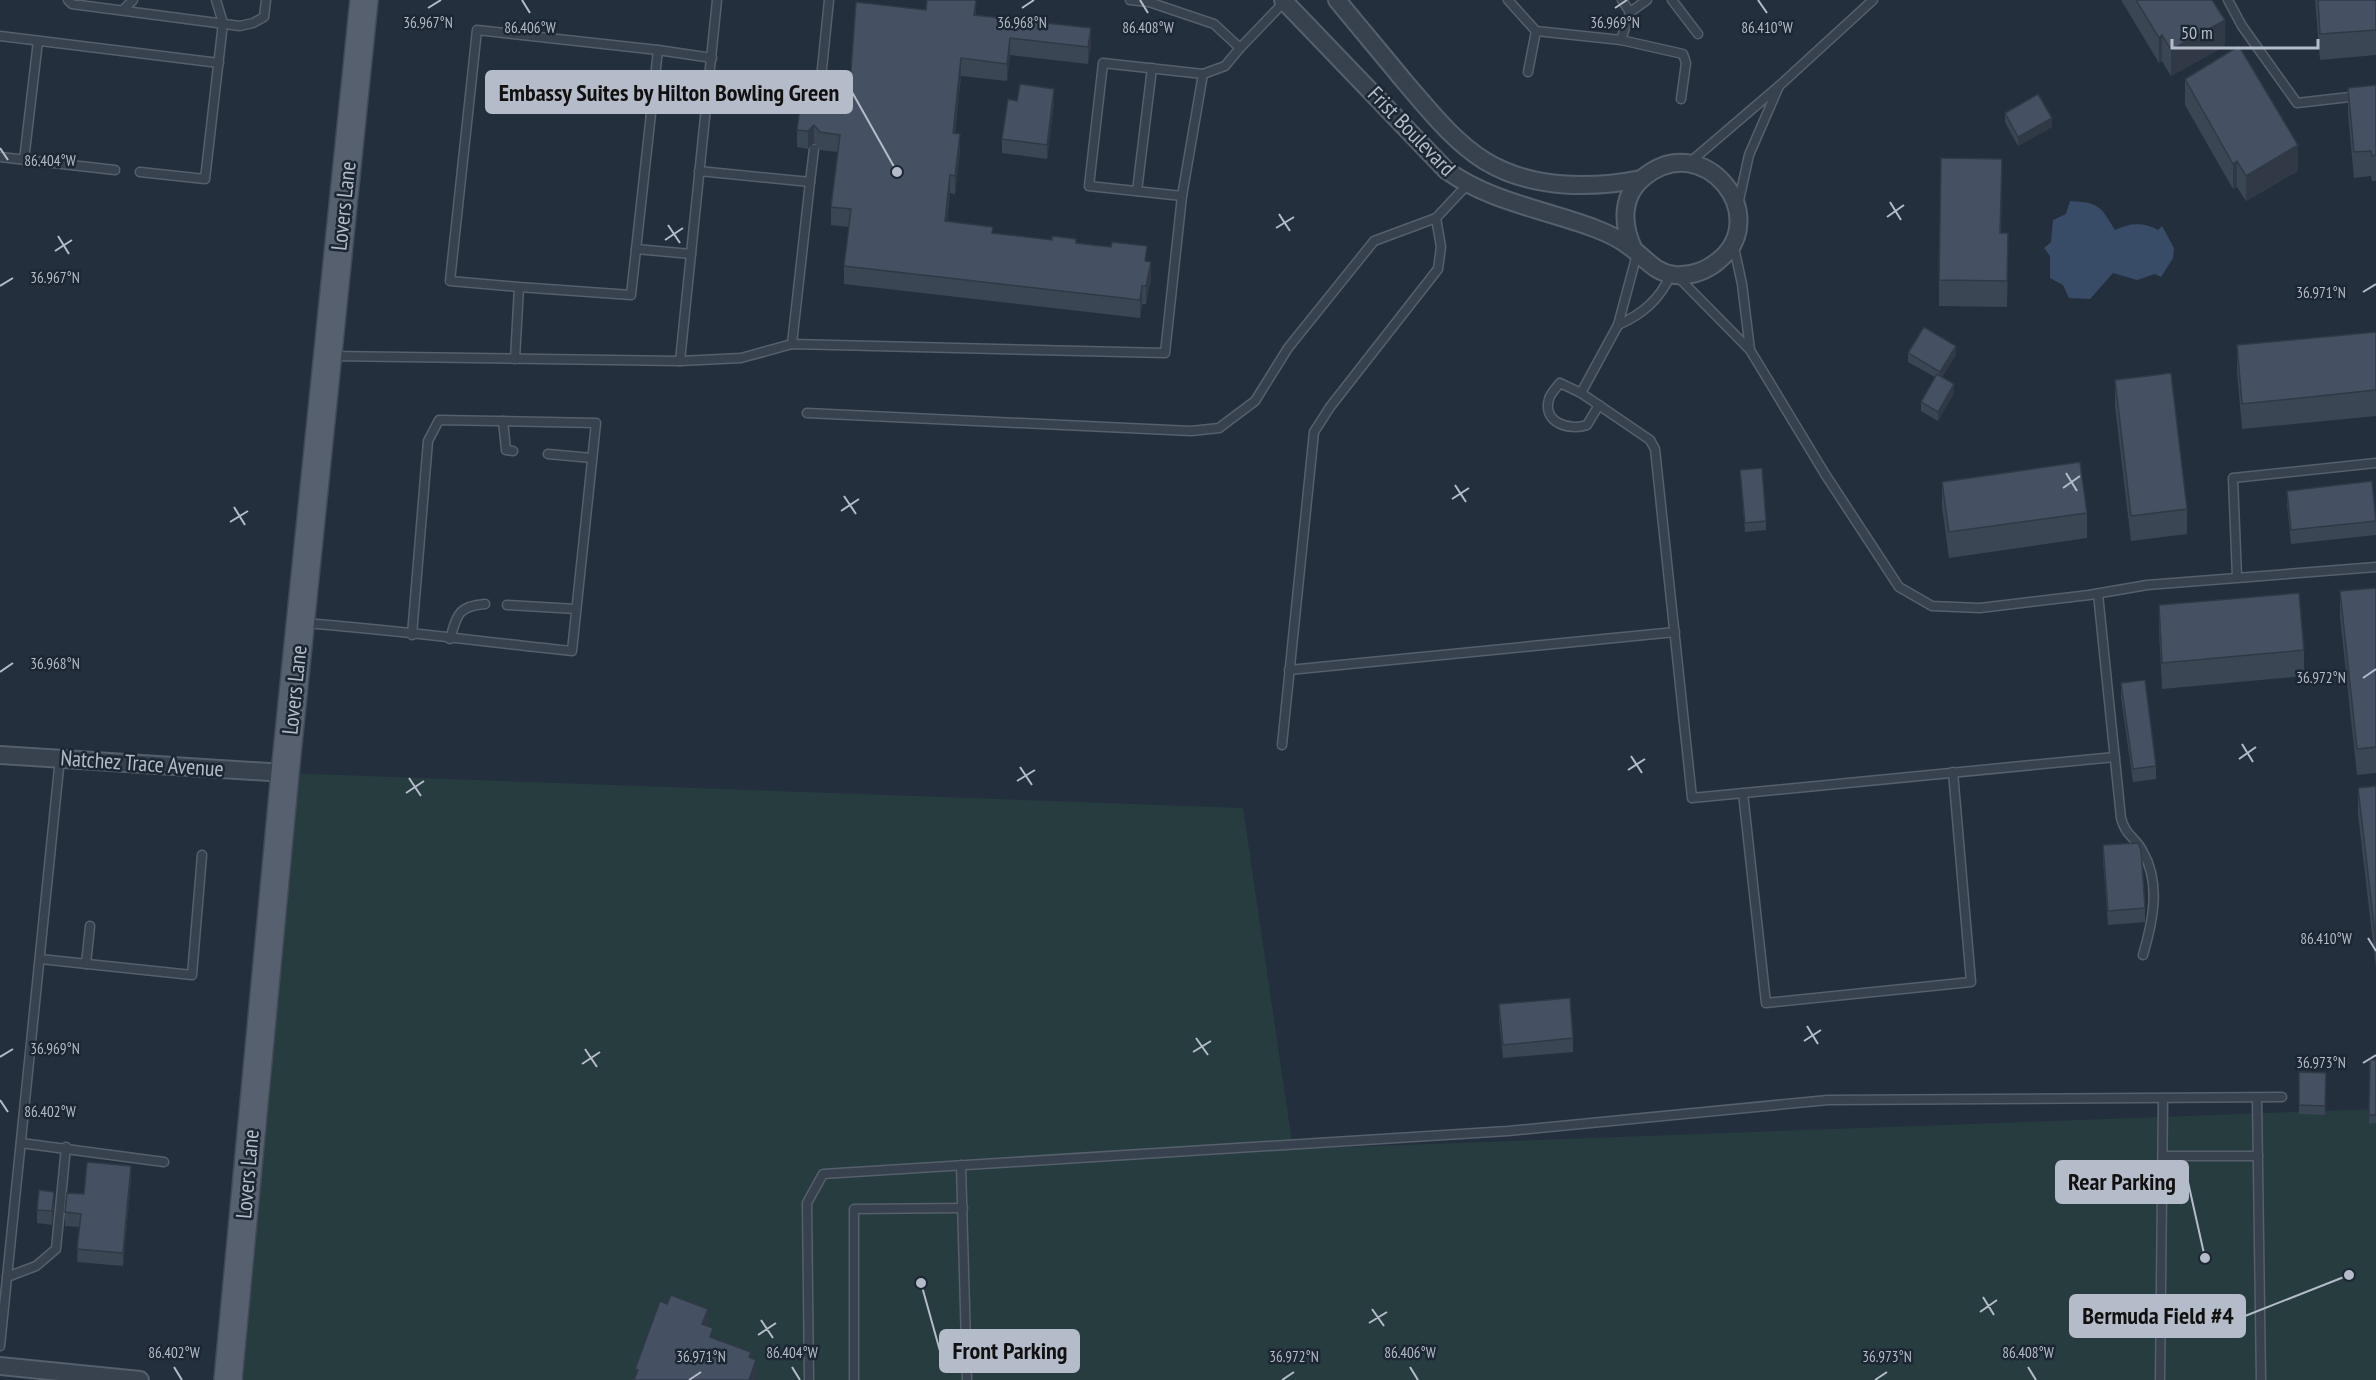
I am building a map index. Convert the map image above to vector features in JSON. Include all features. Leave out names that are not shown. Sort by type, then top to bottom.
[{"type":"main road","name":"Lovers Lane","points":[[228,1380],[285,773],[364,0]]},
{"type":"street","name":"Frist Boulevard","points":[[1285,0],[1446,170],[1467,185],[1514,204],[1611,234],[1658,271],[1673,274]]},
{"type":"street","name":"Frist Boulevard","points":[[1337,0],[1437,119],[1485,161],[1513,174],[1548,182],[1611,185],[1641,179],[1655,169],[1672,163],[1689,163]]},
{"type":"street","points":[[1673,274],[1693,274],[1709,268],[1723,257],[1732,242],[1737,225],[1737,208],[1731,192],[1720,178],[1706,168],[1689,163]]},
{"type":"street","points":[[1635,251],[1627,234],[1626,205],[1641,179]]},
{"type":"street","name":"Natchez Trace Avenue","points":[[0,755],[285,773]]},
{"type":"street","points":[[0,1366],[140,1380]]},
{"type":"lane","points":[[68,0],[72,4],[240,26],[254,23],[264,17],[266,0]]},
{"type":"lane","points":[[123,10],[133,0]]},
{"type":"lane","points":[[140,172],[205,179],[223,23],[216,0]]},
{"type":"lane","points":[[680,361],[717,0]]},
{"type":"lane","points":[[818,112],[830,0]]},
{"type":"lane","points":[[1130,0],[1149,2],[1214,24],[1240,48]]},
{"type":"lane","points":[[1182,196],[1089,186],[1103,63],[1203,74],[1225,66],[1285,0]]},
{"type":"lane","points":[[1508,0],[1536,31],[1621,40],[1683,54],[1686,63],[1681,99]]},
{"type":"lane","points":[[1622,0],[1630,12]]},
{"type":"lane","points":[[1621,40],[1630,12],[1647,0]]},
{"type":"lane","points":[[1672,0],[1698,34]]},
{"type":"lane","points":[[1689,163],[1874,0]]},
{"type":"lane","points":[[2228,0],[2242,26],[2297,103],[2376,94]]},
{"type":"lane","points":[[658,50],[631,295],[450,280],[477,30],[658,50],[712,58]]},
{"type":"lane","points":[[1528,72],[1536,31]]},
{"type":"lane","points":[[0,36],[219,63]]},
{"type":"lane","points":[[24,160],[38,41]]},
{"type":"lane","points":[[1137,191],[1152,68]]},
{"type":"lane","points":[[328,356],[680,361],[741,358],[792,344],[1165,353],[1182,196],[1203,74]]},
{"type":"lane","points":[[1737,208],[1749,155],[1779,86]]},
{"type":"lane","points":[[792,344],[814,149]]},
{"type":"lane","points":[[0,157],[115,170]]},
{"type":"lane","points":[[699,171],[810,182]]},
{"type":"lane","points":[[807,413],[1191,431],[1219,428],[1255,401],[1288,348],[1374,241],[1436,218],[1467,185]]},
{"type":"lane","points":[[1282,745],[1314,432],[1330,407],[1438,269],[1441,247],[1436,218]]},
{"type":"lane","points":[[1732,242],[1742,284],[1750,350]]},
{"type":"lane","points":[[636,249],[691,254]]},
{"type":"lane","points":[[1581,393],[1618,325],[1635,251]]},
{"type":"lane","points":[[1618,325],[1637,316],[1650,305],[1664,290],[1673,274],[1750,350],[1899,587],[1932,606],[1980,608],[2098,594],[2147,585],[2376,567]]},
{"type":"lane","points":[[515,359],[519,287]]},
{"type":"lane","points":[[1599,405],[1587,425],[1576,429],[1565,428],[1554,420],[1548,411],[1549,399],[1560,383],[1581,393],[1599,405],[1650,440],[1655,449],[1692,798],[2115,757]]},
{"type":"lane","points":[[302,623],[412,635],[450,639],[572,651],[596,423],[439,420],[428,441],[412,635]]},
{"type":"lane","points":[[503,421],[506,450],[513,451]]},
{"type":"lane","points":[[548,454],[592,458]]},
{"type":"lane","points":[[2237,577],[2233,478],[2376,463]]},
{"type":"lane","points":[[2098,594],[2125,832],[2139,844],[2151,865],[2154,916],[2143,955]]},
{"type":"lane","points":[[450,639],[461,612],[468,605],[485,604]]},
{"type":"lane","points":[[507,605],[576,609]]},
{"type":"lane","points":[[1290,670],[1675,632]]},
{"type":"lane","points":[[0,1346],[60,758]]},
{"type":"lane","points":[[1743,793],[1766,1003],[1971,982],[1953,772]]},
{"type":"lane","points":[[40,959],[192,975],[202,855]]},
{"type":"lane","points":[[86,964],[90,926]]},
{"type":"lane","points":[[2160,1380],[2163,1098]]},
{"type":"lane","points":[[2257,1098],[2261,1380]]},
{"type":"lane","points":[[809,1380],[807,1203],[823,1174],[1508,1131],[1828,1100],[2282,1098]]},
{"type":"lane","points":[[21,1143],[66,1147],[164,1162]]},
{"type":"lane","points":[[7,1277],[36,1266],[56,1249],[66,1147]]},
{"type":"lane","points":[[2163,1156],[2258,1156]]},
{"type":"lane","points":[[961,1165],[967,1380]]},
{"type":"lane","points":[[854,1380],[854,1209],[963,1208]]},
{"type":"green space","points":[[285,773],[1243,808],[1293,1149],[2376,1109],[2376,1380],[228,1380]]},
{"type":"water","points":[[2070,201],[2093,204],[2098,207],[2115,230],[2136,224],[2158,230],[2162,226],[2174,248],[2173,258],[2161,277],[2155,274],[2137,280],[2113,273],[2090,299],[2069,298],[2063,285],[2050,278],[2050,256],[2044,248],[2051,242],[2053,220],[2066,214]]},
{"type":"building","points":[[927,0],[976,0],[974,15],[1091,28],[1088,47],[1010,38],[1007,64],[961,58],[953,133],[960,134],[955,176],[950,175],[945,221],[993,227],[992,233],[1052,240],[1052,236],[1076,239],[1076,243],[1111,247],[1112,242],[1147,246],[1145,261],[1151,262],[1146,286],[1142,286],[1140,300],[844,266],[851,209],[831,207],[840,135],[820,132],[814,125],[808,131],[797,130],[802,92],[812,93],[817,101],[824,95],[849,97],[856,2],[926,10]]},
{"type":"building","points":[[2136,0],[2212,0],[2225,20],[2171,50],[2162,35],[2159,38]]},
{"type":"building","points":[[2318,0],[2376,0],[2376,30],[2320,34]]},
{"type":"building","points":[[2239,46],[2298,145],[2246,176],[2237,161],[2233,164],[2185,79]]},
{"type":"building","points":[[1020,84],[1054,89],[1047,145],[1002,139],[1008,99],[1017,101]]},
{"type":"building","points":[[2376,85],[2376,155],[2372,156],[2371,151],[2354,152],[2348,88]]},
{"type":"building","points":[[2038,94],[2052,118],[2018,137],[2005,113]]},
{"type":"building","points":[[1941,158],[2002,159],[2000,233],[2008,233],[2007,281],[1939,280]]},
{"type":"building","points":[[1924,327],[1956,346],[1940,372],[1908,353]]},
{"type":"building","points":[[2376,332],[2376,390],[2242,404],[2237,345]]},
{"type":"building","points":[[2171,373],[2187,509],[2131,516],[2115,380]]},
{"type":"building","points":[[1937,374],[1954,384],[1938,412],[1921,402]]},
{"type":"building","points":[[2080,462],[2087,513],[1949,532],[1942,482]]},
{"type":"building","points":[[1762,468],[1766,521],[1745,523],[1740,470]]},
{"type":"building","points":[[2372,481],[2376,521],[2291,530],[2287,491]]},
{"type":"building","points":[[2376,588],[2376,747],[2357,749],[2340,591]]},
{"type":"building","points":[[2299,593],[2304,650],[2162,663],[2159,605]]},
{"type":"building","points":[[2145,680],[2156,766],[2133,769],[2121,683]]},
{"type":"building","points":[[2376,786],[2376,942],[2358,788]]},
{"type":"building","points":[[2138,843],[2141,850],[2145,908],[2108,911],[2103,845]]},
{"type":"building","points":[[1570,998],[1573,1038],[1503,1045],[1499,1004]]},
{"type":"building","points":[[2370,1060],[2376,1060],[2376,1115],[2369,1115]]},
{"type":"building","points":[[2299,1072],[2326,1073],[2325,1106],[2299,1105]]},
{"type":"building","points":[[87,1162],[131,1166],[123,1253],[77,1249],[81,1214],[65,1212],[67,1193],[84,1194]]},
{"type":"building","points":[[39,1190],[54,1192],[52,1211],[37,1210]]},
{"type":"building","points":[[671,1295],[708,1309],[702,1324],[713,1328],[710,1337],[751,1352],[749,1357],[756,1360],[749,1380],[634,1380],[638,1370],[635,1369],[660,1301],[667,1304]]},
{"type":"place","name":"Embassy Suites by Hilton Bowling Green","points":[[897,172]]},
{"type":"place","name":"Rear Parking","points":[[2205,1258]]},
{"type":"place","name":"Bermuda Field #4","points":[[2349,1275]]},
{"type":"place","name":"Front Parking","points":[[921,1283]]}]
